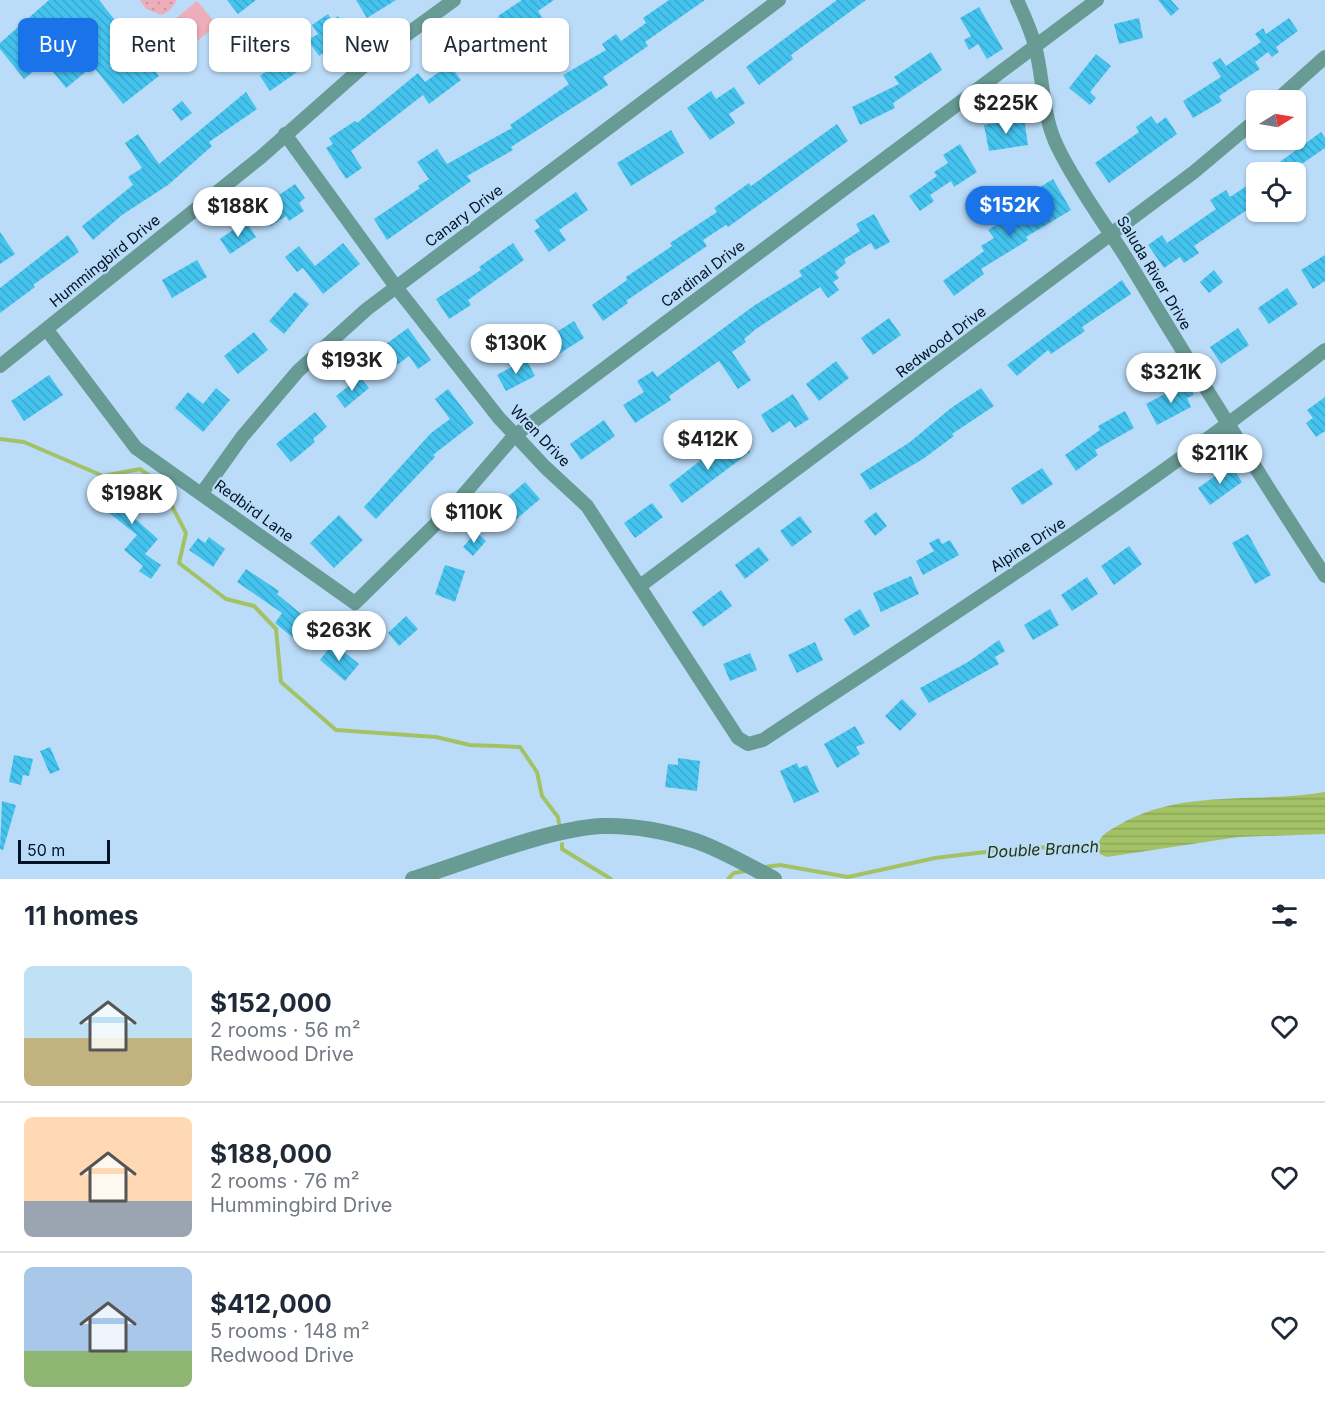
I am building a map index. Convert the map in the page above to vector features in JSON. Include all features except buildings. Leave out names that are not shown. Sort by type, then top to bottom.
[{"type":"street","name":"Hummingbird Drive","points":[[0,366],[261,157],[365,65],[454,0]]},
{"type":"street","name":"Canary Drive","points":[[202,493],[242,437],[298,371],[367,309],[780,0]]},
{"type":"street","name":"Saluda River Drive","points":[[1017,0],[1035,47],[1046,114],[1056,144],[1070,173],[1112,234],[1228,426],[1325,576]]},
{"type":"street","name":"Cardinal Drive","points":[[355,603],[452,508],[514,436],[1097,0]]},
{"type":"street","points":[[1288,90],[1325,57]]},
{"type":"street","name":"Redwood Drive","points":[[640,586],[1112,234],[1194,172],[1246,128]]},
{"type":"street","name":"Wren Drive","points":[[285,134],[396,287],[514,436],[587,506],[738,738]]},
{"type":"street","name":"Redbird Lane","points":[[47,330],[136,448],[355,603]]},
{"type":"street","name":"Alpine Drive","points":[[738,738],[748,744],[763,740],[1071,537],[1228,426],[1325,350]]},
{"type":"street","points":[[413,879],[543,838],[600,826],[636,827],[670,833],[698,842],[772,878]]},
{"type":"shaded area","points":[[140,0],[177,0],[169,11],[162,15],[146,9]]},
{"type":"shaded area","points":[[197,1],[211,18],[209,18],[209,31],[197,41],[197,18],[176,18]]},
{"type":"shaded area","points":[[1325,792],[1325,834],[1238,837],[1107,857],[1100,854],[1098,847],[1102,837],[1112,829],[1143,813],[1168,806],[1194,801]]},
{"type":"waterway","points":[[0,439],[24,442],[103,476],[140,469],[160,483],[186,533],[179,563],[226,599],[254,606],[276,629],[281,682],[336,730],[436,737],[470,745],[520,747],[537,772],[542,796],[558,817],[559,823]]},
{"type":"waterway","points":[[562,844],[562,849],[611,879]]},
{"type":"waterway","name":"Double Branch","points":[[765,867],[780,865],[848,877],[935,858],[1019,848],[1102,846]]},
{"type":"waterway","name":"Double Branch","points":[[728,879],[734,873],[746,871]]}]
